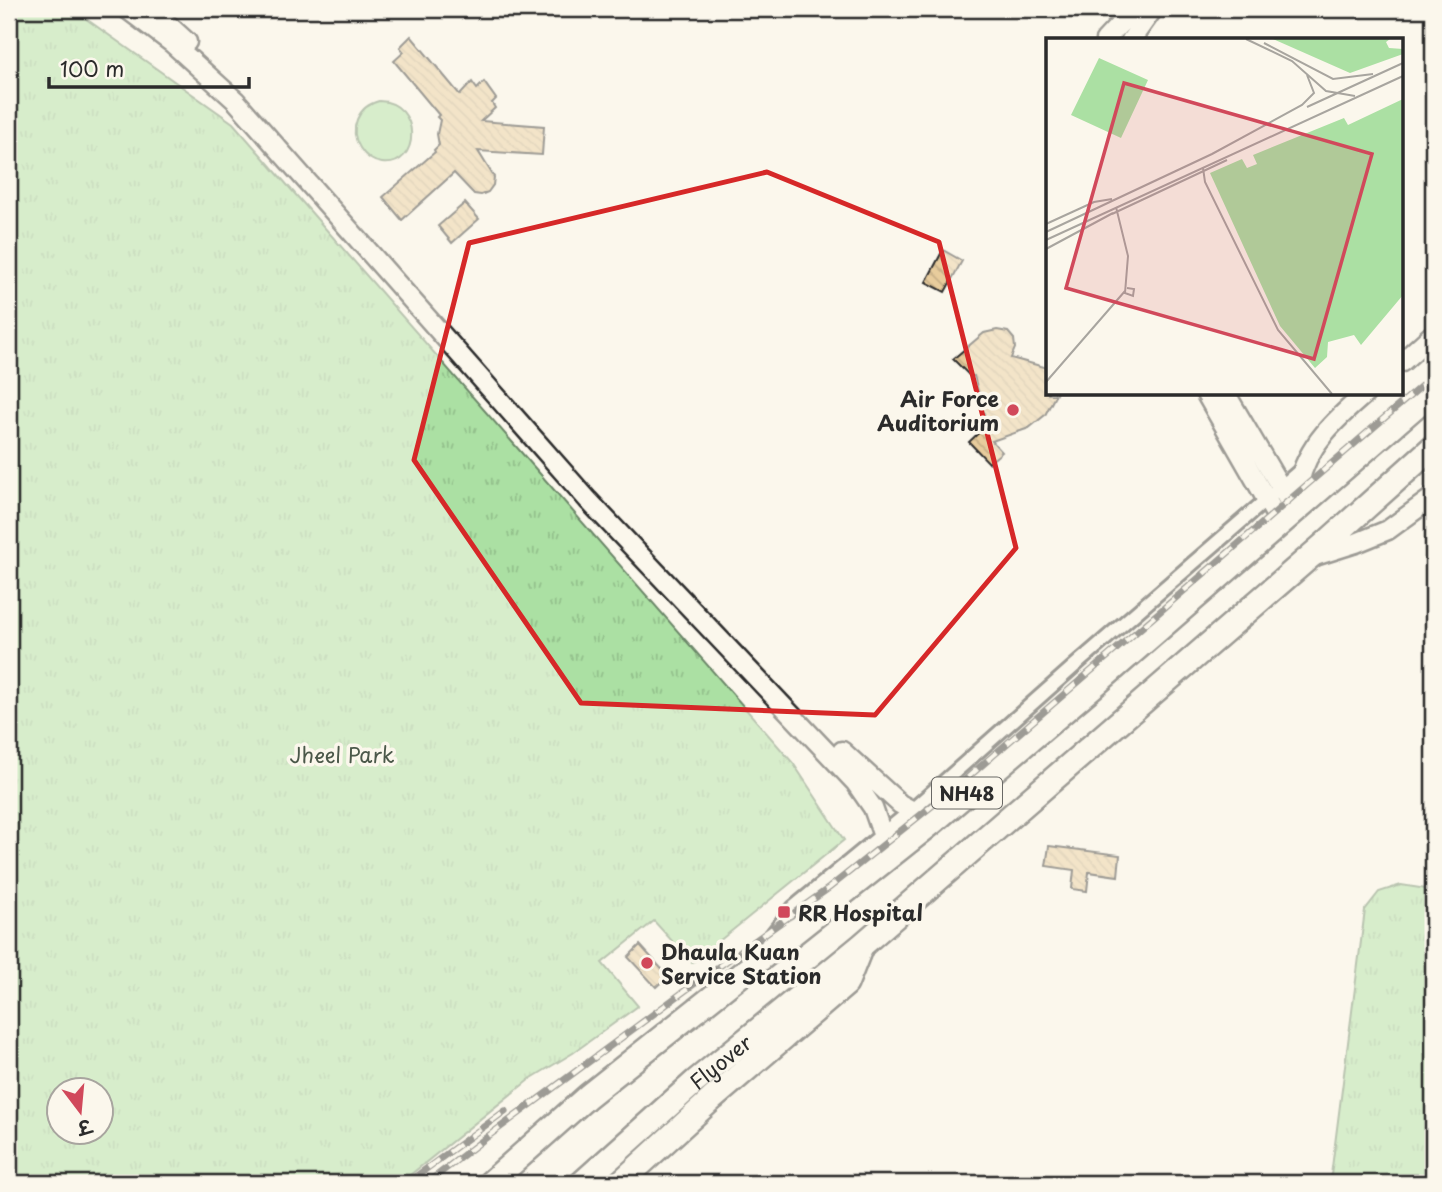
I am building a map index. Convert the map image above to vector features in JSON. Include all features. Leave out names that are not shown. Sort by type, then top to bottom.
[{"type":"highway","name":"NH48","points":[[490,1183],[588,1096],[933,822],[1433,391]]},
{"type":"highway","name":"NH48","points":[[861,946],[1309,558],[1433,447]]},
{"type":"highway","name":"Flyover","points":[[582,1183],[695,1080],[861,946]]},
{"type":"highway","points":[[620,1183],[713,1098],[846,984],[861,946]]},
{"type":"main road","points":[[127,9],[173,43],[236,101],[588,500],[839,765],[872,791],[933,822]]},
{"type":"main road","points":[[151,9],[267,119],[589,491],[872,791],[890,856]]},
{"type":"main road","points":[[1107,38],[1134,9]]},
{"type":"main road","points":[[1132,38],[1153,9]]},
{"type":"main road","points":[[1404,360],[1433,334]]},
{"type":"main road","points":[[1207,396],[1266,500],[1291,513]]},
{"type":"main road","points":[[1227,396],[1280,487],[1291,513]]},
{"type":"main road","points":[[1291,513],[1304,467],[1327,429],[1363,396]]},
{"type":"main road","points":[[1309,558],[1388,530],[1433,497]]},
{"type":"street","points":[[757,962],[774,932],[793,908],[912,810],[1304,467]]},
{"type":"highlighted area","points":[[767,172],[939,242],[1016,548],[875,715],[581,703],[414,460],[469,243]]},
{"type":"green space","name":"Jheel Park","points":[[9,9],[72,9],[233,123],[793,763],[844,840],[692,963],[654,921],[602,963],[638,1006],[573,1053],[530,1079],[400,1183],[9,1183]]},
{"type":"green space","points":[[379,101],[393,104],[403,112],[409,122],[410,146],[404,156],[395,162],[382,163],[372,160],[362,151],[357,141],[357,119],[365,108]]},
{"type":"green space","points":[[1401,885],[1433,890],[1433,1183],[1330,1183],[1365,910],[1379,892]]},
{"type":"building","points":[[411,36],[460,95],[472,82],[477,89],[484,82],[496,99],[492,103],[495,108],[481,121],[544,126],[542,155],[478,151],[494,177],[488,192],[474,194],[454,173],[402,220],[383,197],[435,152],[439,145],[439,115],[394,61],[404,52],[400,47]]},
{"type":"building","points":[[465,203],[479,219],[452,243],[438,226]]},
{"type":"building","points":[[943,250],[962,261],[945,292],[926,282]]},
{"type":"building","points":[[997,330],[1008,332],[1014,339],[1015,348],[1011,358],[1046,367],[1046,396],[1055,396],[1045,415],[1029,428],[992,441],[1002,452],[989,463],[969,442],[987,425],[974,376],[970,376],[953,359],[984,333]]},
{"type":"building","points":[[1049,846],[1120,855],[1118,876],[1089,872],[1087,891],[1072,889],[1074,870],[1046,866]]},
{"type":"building","points":[[640,945],[668,976],[656,987],[628,957]]},
{"type":"railway","points":[[427,1183],[690,987],[829,888],[967,778],[1433,376]]},
{"type":"railway","points":[[407,1183],[505,1111]]},
{"type":"place","name":"Air Force Auditorium","points":[[1013,410]]},
{"type":"place","name":"RR Hospital","points":[[784,912]]},
{"type":"place","name":"Dhaula Kuan Service Station","points":[[647,963]]}]
